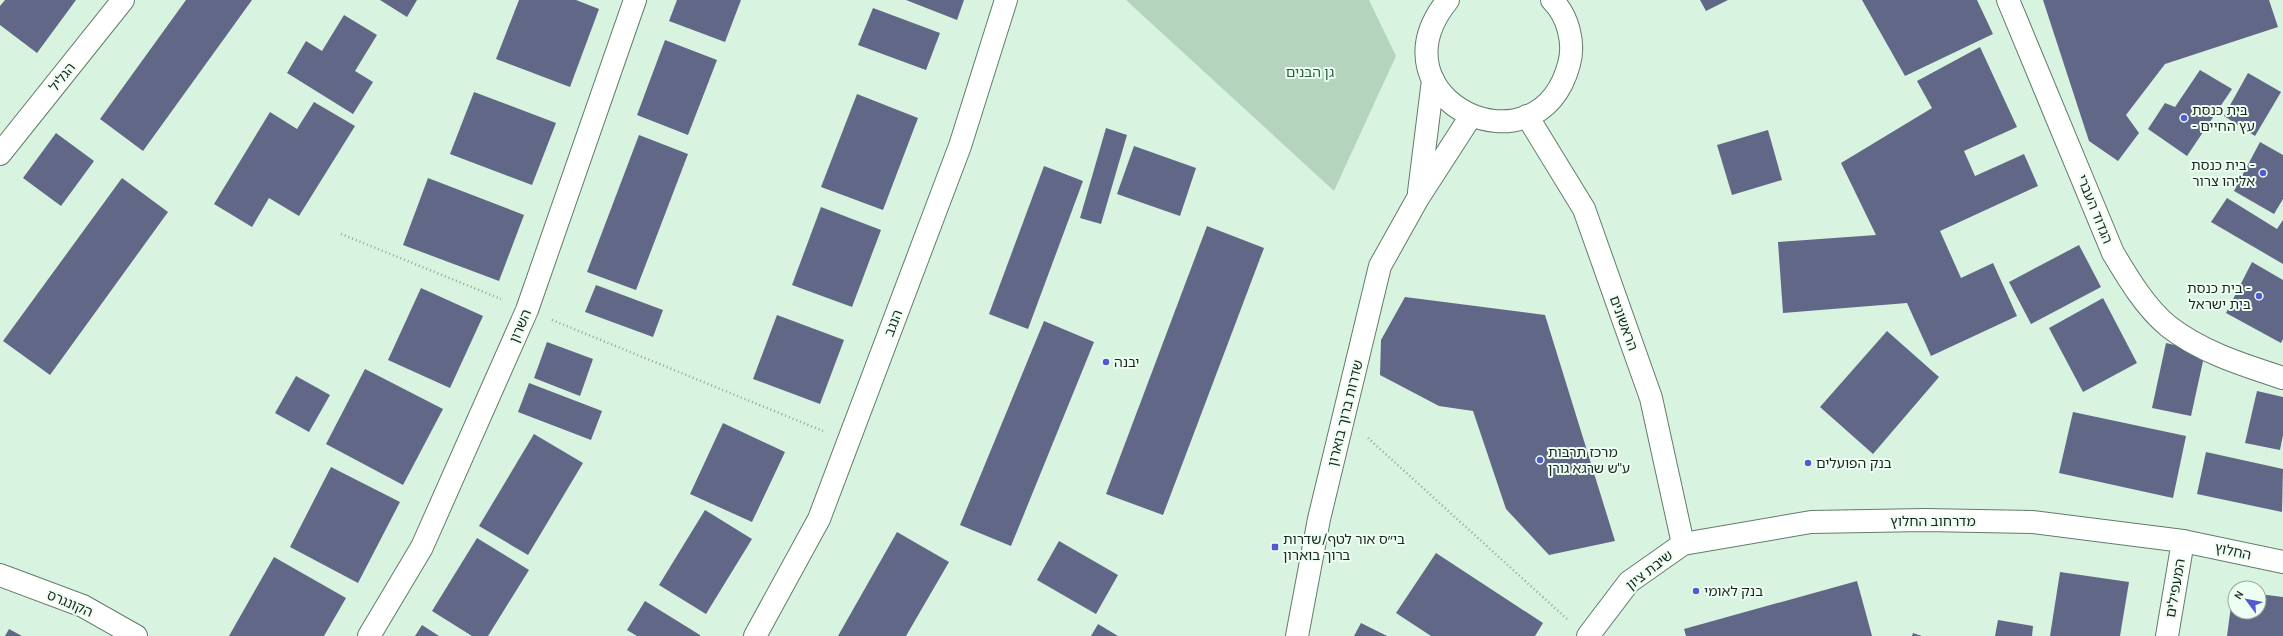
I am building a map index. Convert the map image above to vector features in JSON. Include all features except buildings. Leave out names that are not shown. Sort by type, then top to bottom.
[{"type":"street","name":"הגליל","points":[[0,154],[123,0]]},
{"type":"street","name":"השרון","points":[[369,636],[422,547],[527,310],[636,0]]},
{"type":"street","name":"הנגב","points":[[755,636],[819,519],[960,146],[1006,0]]},
{"type":"street","name":"הגדוד העברי","points":[[2008,0],[2113,253],[2135,290],[2168,326],[2201,347],[2244,365],[2283,378]]},
{"type":"street","points":[[1438,5],[1428,36],[1427,58],[1433,80],[1455,108],[1471,116],[1489,122],[1509,122],[1527,116],[1544,106],[1557,92],[1566,76],[1571,57],[1569,31],[1565,19],[1554,1]]},
{"type":"street","name":"שדרות ברוך בוארון","points":[[1418,198],[1433,80]]},
{"type":"street","name":"שדרות ברוך בוארון","points":[[1296,636],[1319,519],[1380,266],[1418,198],[1471,116]]},
{"type":"street","name":"הראשונים","points":[[1527,116],[1584,209],[1651,398],[1683,544]]},
{"type":"street","name":"מדרחוב החלוץ","points":[[1683,544],[1811,522],[1925,520],[2032,522],[2183,541]]},
{"type":"street","name":"החלוץ","points":[[2183,541],[2283,562]]},
{"type":"street","name":"המעפילים","points":[[2167,636],[2183,541]]},
{"type":"street","name":"שיבת ציון","points":[[1588,636],[1629,582],[1683,544]]},
{"type":"street","name":"הקונגרס","points":[[0,575],[83,606],[136,636]]},
{"type":"path","points":[[341,234],[848,441]]},
{"type":"path","points":[[1344,416],[1568,620]]},
{"type":"green space","name":"גן הבנים","points":[[1126,0],[1369,0],[1396,56],[1334,191]]},
{"type":"place","name":"בית כנסת - עץ החיים","points":[[2184,118]]},
{"type":"place","name":"בית כנסת - אליהו צרור","points":[[2263,173]]},
{"type":"place","name":"בית כנסת - בית ישראל","points":[[2259,296]]},
{"type":"place","name":"יבנה","points":[[1106,362]]},
{"type":"place","name":"מרכז תרבות ע\"ש שרגא גורן","points":[[1540,460]]},
{"type":"place","name":"בנק הפועלים","points":[[1808,463]]},
{"type":"place","name":"בי״ס אור לטף/שדרות ברוך בוארון","points":[[1275,547]]},
{"type":"place","name":"בנק לאומי","points":[[1696,591]]}]
